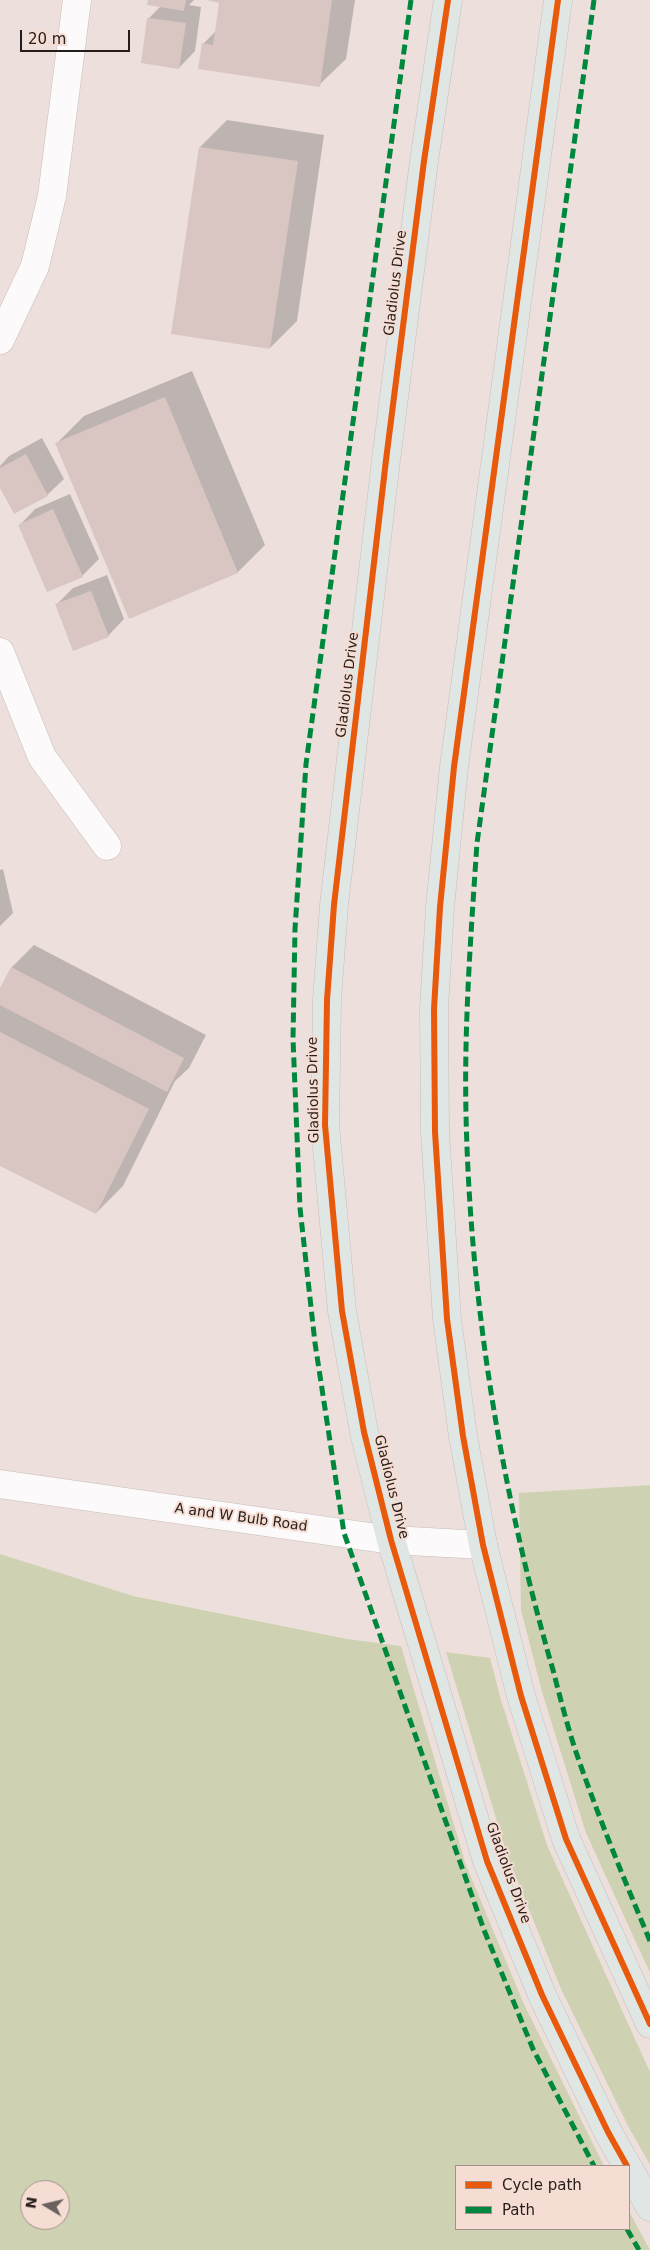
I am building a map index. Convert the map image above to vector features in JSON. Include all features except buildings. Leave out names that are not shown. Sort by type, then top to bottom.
[{"type":"main road","name":"Gladiolus Drive","points":[[448,0],[424,161],[334,904],[327,1000],[325,1125],[342,1311],[364,1432],[391,1540],[487,1861],[542,1995],[608,2132],[626,2165]]},
{"type":"main road","points":[[558,0],[454,767],[440,907],[435,991],[435,1132],[447,1320],[463,1436],[483,1545],[521,1696],[566,1839],[650,2024]]},
{"type":"main road","name":"Gladiolus Drive","points":[[630,2172],[650,2207]]},
{"type":"street","points":[[0,340],[35,266],[52,196],[77,0]]},
{"type":"street","points":[[0,652],[42,757],[107,846]]},
{"type":"street","name":"A and W Bulb Road","points":[[0,1484],[391,1540],[483,1545]]},
{"type":"green space","points":[[650,1485],[650,1973],[586,1833],[542,1692],[521,1610],[519,1493]]},
{"type":"green space","points":[[0,1554],[133,1596],[347,1639],[401,1646],[466,1865],[523,2002],[604,2165],[455,2165],[455,2230],[630,2230],[630,2213],[650,2250],[0,2250]]},
{"type":"green space","points":[[446,1652],[490,1658],[501,1700],[547,1845],[650,2072],[650,2165],[627,2124],[561,1989],[507,1855]]},
{"type":"marked path","points":[[411,0],[306,764],[295,929],[293,1039],[300,1208],[315,1343],[344,1533],[484,1930],[533,2049],[593,2165]]},
{"type":"marked path","points":[[594,0],[477,843],[467,1012],[466,1114],[474,1255],[482,1325],[504,1465],[518,1534],[534,1602],[576,1752],[602,1824],[650,1941]]},
{"type":"marked path","points":[[628,2230],[639,2250]]},
{"type":"cycle path","points":[[448,0],[424,161],[386,460],[334,905],[327,1000],[325,1125],[342,1311],[364,1432],[391,1540],[487,1861],[542,1995],[608,2132],[626,2165]]},
{"type":"cycle path","points":[[558,0],[454,767],[440,907],[434,1009],[435,1132],[447,1319],[463,1436],[483,1545],[521,1696],[566,1839],[650,2024]]}]
